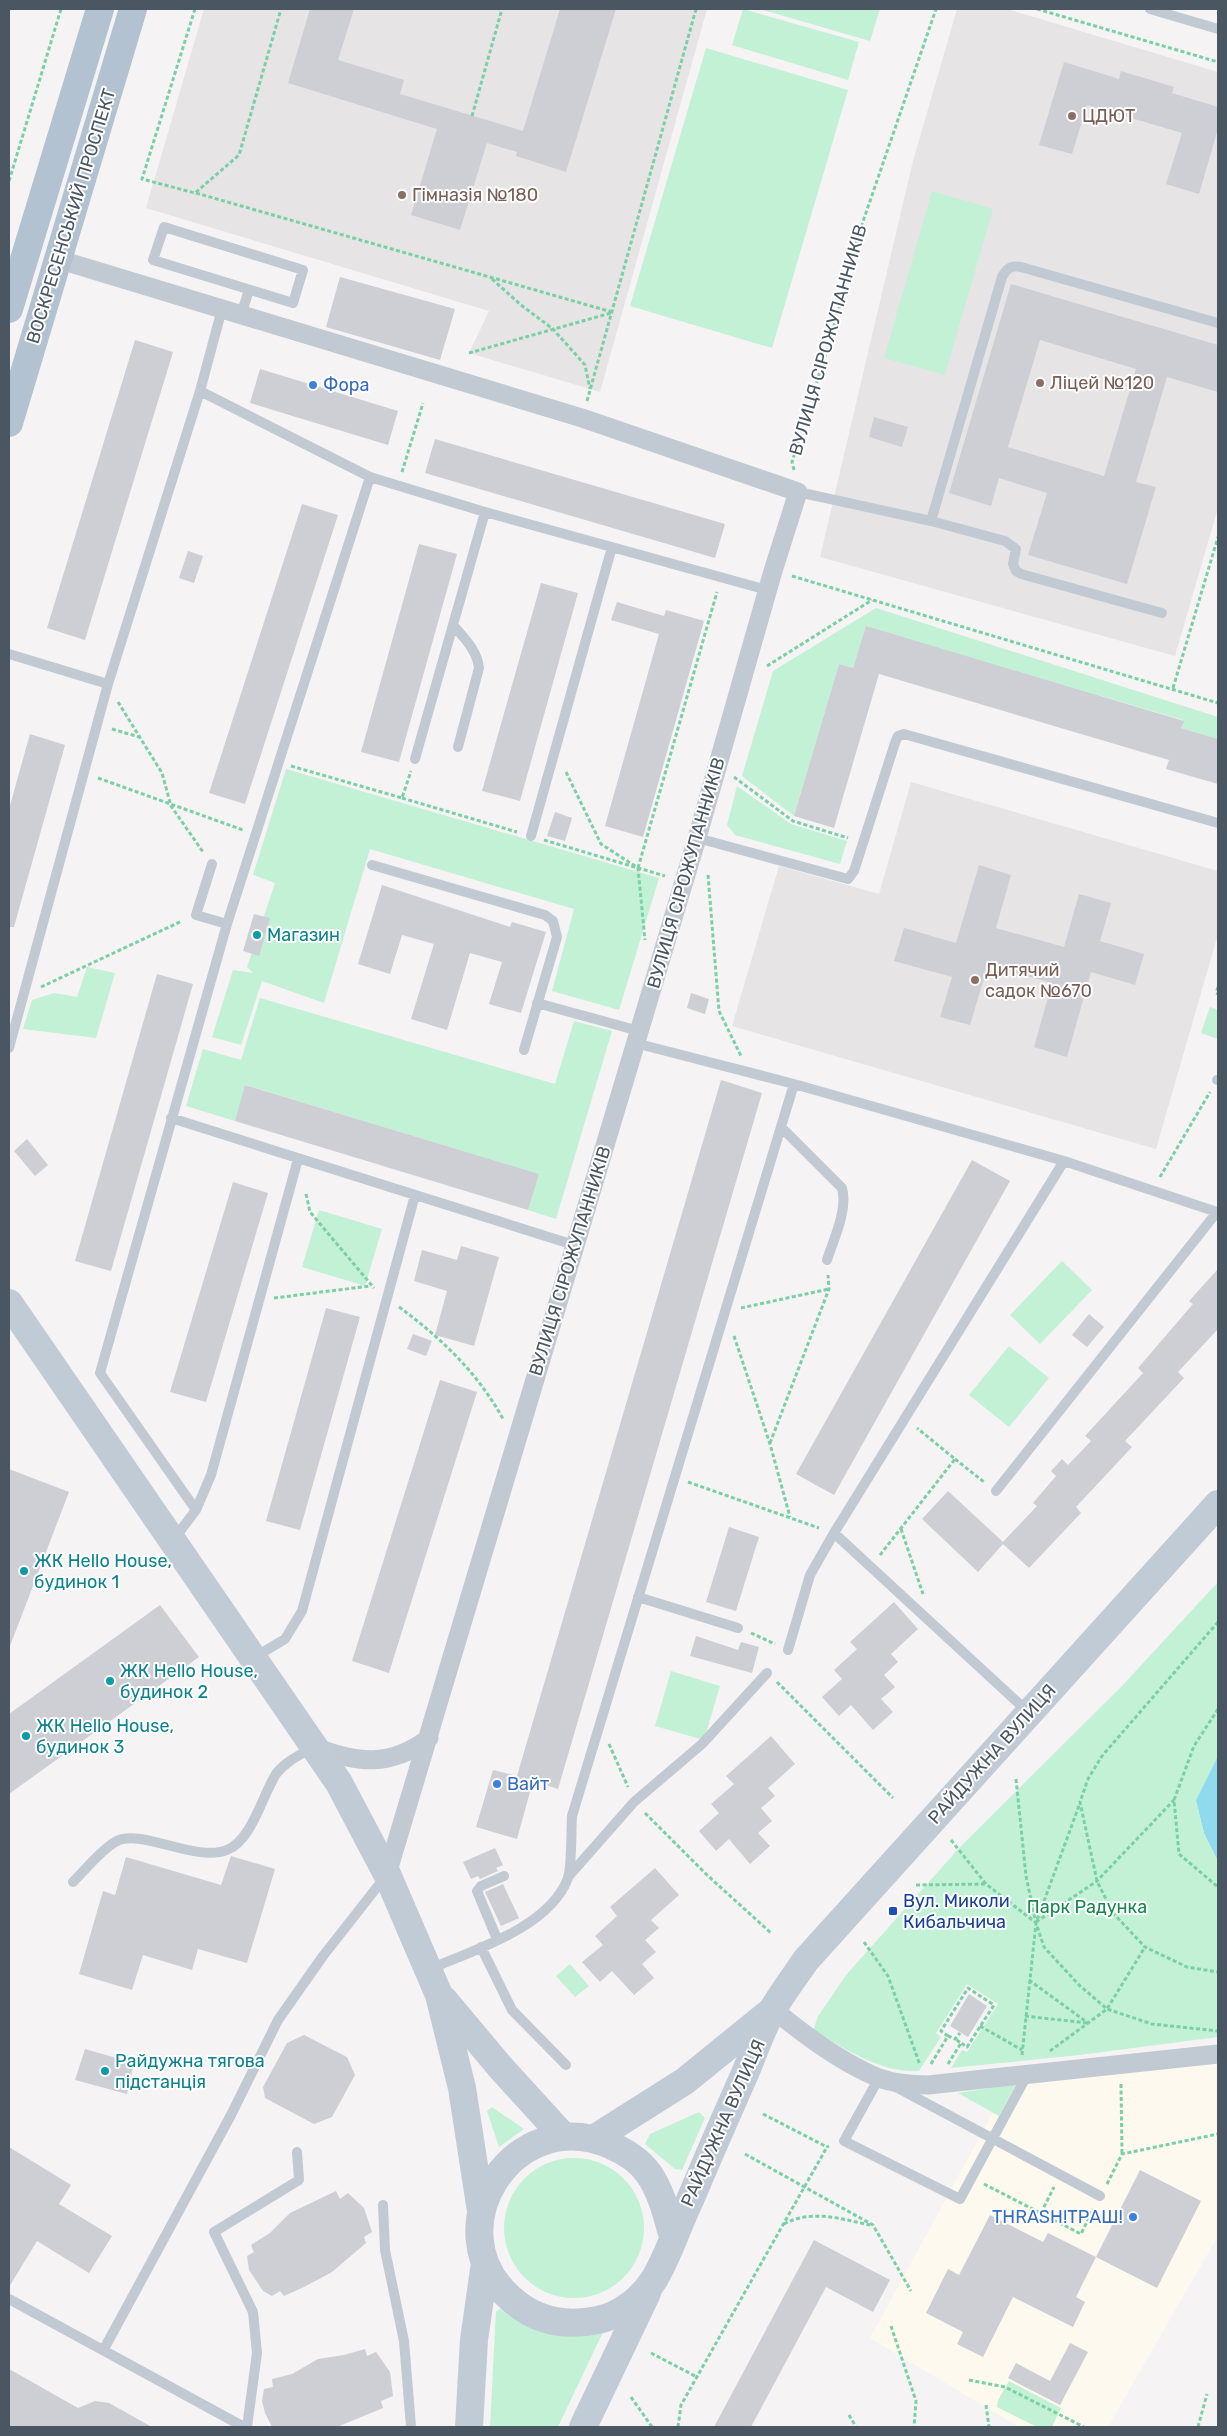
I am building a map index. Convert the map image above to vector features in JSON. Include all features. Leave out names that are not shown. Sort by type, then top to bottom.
[{"type":"main road","name":"ВОСКРЕСЕНСЬКИЙ ПРОСПЕКТ","points":[[9,309],[14,272],[100,9]]},
{"type":"main road","name":"ВОСКРЕСЕНСЬКИЙ ПРОСПЕКТ","points":[[9,423],[133,9]]},
{"type":"street","points":[[57,260],[582,418],[798,492]]},
{"type":"street","name":"ВУЛИЦЯ СІРОЖУПАННИКІВ","points":[[387,1874],[697,838],[767,590],[798,492]]},
{"type":"street","points":[[9,1303],[339,1782],[387,1874],[439,1995],[462,2088],[481,2211],[480,2238],[485,2263],[500,2289],[523,2309],[550,2321],[580,2324],[609,2318],[635,2302],[654,2279]]},
{"type":"street","name":"РАЙДУЖНА ВУЛИЦЯ","points":[[654,2279],[773,2009],[806,1960],[1218,1504]]},
{"type":"street","points":[[314,1746],[350,1759],[367,1761],[397,1756],[414,1750],[429,1738]]},
{"type":"street","points":[[439,1995],[501,2068],[563,2136]]},
{"type":"street","points":[[773,2009],[810,2040],[879,2078],[903,2084],[928,2085],[1218,2054]]},
{"type":"street","name":"РАЙДУЖНА ВУЛИЦЯ","points":[[595,2138],[685,2080],[773,2009]]},
{"type":"street","points":[[481,2211],[489,2189],[502,2169],[519,2153],[540,2142],[563,2136],[595,2138],[625,2151],[649,2173],[664,2202],[673,2237]]},
{"type":"street","points":[[469,2427],[474,2340],[485,2263]]},
{"type":"street","points":[[583,2427],[654,2279]]},
{"type":"lane","points":[[1150,9],[1218,29]]},
{"type":"lane","points":[[164,227],[303,270],[293,303],[249,290],[153,260],[164,227]]},
{"type":"lane","points":[[931,521],[1002,277],[1007,269],[1014,266],[1022,267],[1218,323]]},
{"type":"lane","points":[[241,315],[249,290]]},
{"type":"lane","points":[[9,1048],[108,684],[200,391],[222,309]]},
{"type":"lane","points":[[200,391],[370,476],[485,512],[767,590]]},
{"type":"lane","points":[[196,1510],[100,1373],[227,924],[370,476]]},
{"type":"lane","points":[[798,492],[931,521],[1012,545],[1016,549],[1014,568],[1021,574],[1162,613]]},
{"type":"lane","points":[[415,758],[485,512]]},
{"type":"lane","points":[[531,836],[612,547]]},
{"type":"lane","points":[[453,624],[478,658],[479,668],[458,747]]},
{"type":"lane","points":[[9,654],[108,684]]},
{"type":"lane","points":[[697,838],[842,879],[848,879],[854,871],[894,743],[898,736],[904,734],[1218,823]]},
{"type":"lane","points":[[212,864],[196,914],[227,924]]},
{"type":"lane","points":[[372,865],[545,916],[553,921],[557,937],[524,1050]]},
{"type":"lane","points":[[537,1003],[749,1072],[1064,1161],[1218,1211],[996,1491]]},
{"type":"lane","points":[[568,1877],[572,1816],[794,1084]]},
{"type":"lane","points":[[171,1118],[574,1245]]},
{"type":"lane","points":[[782,1127],[842,1188],[844,1196],[842,1208],[827,1260]]},
{"type":"lane","points":[[174,1540],[196,1510],[211,1475],[298,1159]]},
{"type":"lane","points":[[788,1650],[810,1575],[834,1533],[1064,1161]]},
{"type":"lane","points":[[253,1658],[285,1639],[302,1611],[415,1195]]},
{"type":"lane","points":[[834,1533],[1029,1714]]},
{"type":"lane","points":[[638,1597],[738,1628]]},
{"type":"lane","points":[[429,1969],[481,1947],[531,1922],[552,1902],[568,1877],[634,1802],[702,1744],[767,1673]]},
{"type":"lane","points":[[73,1882],[116,1841],[132,1839],[210,1854],[226,1851],[236,1846],[244,1837],[277,1774],[286,1763],[314,1746]]},
{"type":"lane","points":[[104,2349],[231,2115],[278,2020],[387,1874]]},
{"type":"lane","points":[[497,1939],[478,1892],[481,1886],[504,1876]]},
{"type":"lane","points":[[481,1947],[512,2010],[566,2065]]},
{"type":"lane","points":[[1027,2075],[992,2140],[960,2199],[844,2141],[879,2078],[992,2140],[1100,2196]]},
{"type":"lane","points":[[9,2299],[245,2427],[257,2353],[253,2312],[214,2232],[300,2180],[297,2152]]},
{"type":"lane","points":[[383,2205],[385,2250],[404,2341],[411,2427]]},
{"type":"path","points":[[9,181],[61,9]]},
{"type":"path","points":[[195,9],[142,179],[612,312]]},
{"type":"path","points":[[195,193],[239,155],[281,9]]},
{"type":"path","points":[[472,116],[502,9]]},
{"type":"path","points":[[582,418],[696,9]]},
{"type":"path","name":"ВУЛИЦЯ СІРОЖУПАННИКІВ","points":[[798,492],[792,462],[834,327],[858,236],[936,9]]},
{"type":"path","points":[[1037,9],[1218,62]]},
{"type":"path","points":[[492,278],[521,305],[553,329],[585,365],[590,389]]},
{"type":"path","points":[[469,354],[612,312]]},
{"type":"path","points":[[398,485],[423,403]]},
{"type":"path","points":[[1172,688],[1218,538]]},
{"type":"path","points":[[773,571],[1218,702]]},
{"type":"path","points":[[645,949],[638,868],[721,577]]},
{"type":"path","points":[[744,669],[768,666],[872,600]]},
{"type":"path","points":[[108,684],[162,773],[170,806],[212,864]]},
{"type":"path","points":[[97,724],[140,737]]},
{"type":"path","points":[[556,751],[600,844],[638,868]]},
{"type":"path","points":[[279,762],[402,798],[415,758]]},
{"type":"path","points":[[84,773],[170,806],[256,834]]},
{"type":"path","points":[[734,777],[794,821],[863,843]]},
{"type":"path","points":[[708,873],[719,1011],[749,1072]]},
{"type":"path","points":[[23,995],[196,914]]},
{"type":"path","points":[[1218,987],[1216,993],[1218,994]]},
{"type":"path","points":[[1152,1191],[1218,1080]]},
{"type":"path","points":[[770,1444],[828,1288],[827,1260]]},
{"type":"path","points":[[259,1300],[391,1283]]},
{"type":"path","points":[[790,1518],[770,1444],[726,1312],[828,1288]]},
{"type":"path","points":[[905,1418],[996,1491]]},
{"type":"path","points":[[871,1567],[955,1459]]},
{"type":"path","points":[[675,1477],[834,1533]]},
{"type":"path","points":[[901,1528],[934,1626]]},
{"type":"path","points":[[1027,2075],[1022,2064],[1022,2050],[1036,1923],[1088,1779],[1102,1756],[1218,1622]]},
{"type":"path","points":[[738,1628],[788,1650]]},
{"type":"path","points":[[767,1673],[893,1798]]},
{"type":"path","points":[[1036,1923],[1097,1881],[1174,1800],[1194,1746],[1218,1709]]},
{"type":"path","points":[[600,1723],[634,1802],[707,1875],[771,1933]]},
{"type":"path","points":[[1016,1779],[1026,1876],[1036,1923],[1044,1947],[1079,1985],[1107,2009],[1152,2024],[1218,2031]]},
{"type":"path","points":[[1174,1800],[1179,1854],[1218,1887]]},
{"type":"path","points":[[1080,1802],[1097,1881],[1113,1912],[1145,1946],[1187,1968],[1218,1972]]},
{"type":"path","points":[[951,1840],[986,1884],[1036,1923]]},
{"type":"path","points":[[916,1885],[986,1884]]},
{"type":"path","points":[[864,1942],[888,1976],[921,2067]]},
{"type":"path","points":[[1042,2056],[1107,2009],[1145,1946]]},
{"type":"path","points":[[1030,1980],[1088,2023]]},
{"type":"path","points":[[968,1988],[994,2005],[980,2026],[967,2046],[941,2031],[968,1988]]},
{"type":"path","points":[[1026,2016],[1088,2023]]},
{"type":"path","points":[[980,2026],[1022,2050]]},
{"type":"path","points":[[955,2039],[960,2032]]},
{"type":"path","points":[[929,2068],[948,2036]]},
{"type":"path","points":[[947,2065],[961,2043]]},
{"type":"path","points":[[1120,2074],[1122,2154]]},
{"type":"path","points":[[763,2114],[827,2147]]},
{"type":"path","points":[[678,2427],[681,2406],[827,2147],[844,2141]]},
{"type":"path","points":[[744,2154],[873,2225],[911,2291]]},
{"type":"path","points":[[1041,2213],[1060,2175]]},
{"type":"path","points":[[782,2226],[798,2217],[823,2216],[873,2225]]},
{"type":"path","points":[[891,2326],[916,2401],[914,2427]]},
{"type":"path","points":[[652,2353],[697,2378]]},
{"type":"path","points":[[969,2380],[1006,2386],[1084,2427]]},
{"type":"path","points":[[1198,2427],[1207,2394]]},
{"type":"path","points":[[631,2397],[652,2427]]},
{"type":"path","points":[[986,2405],[989,2427]]},
{"type":"path","points":[[849,2415],[856,2427]]},
{"type":"shaded area","name":"Гімназія №180","points":[[204,9],[707,9],[600,392],[469,353],[489,311],[146,208]]},
{"type":"shaded area","name":"Ліцей №120","points":[[957,9],[1007,9],[1218,72],[1218,508],[1175,656],[820,557],[913,161]]},
{"type":"shaded area","name":"Дитячий садок №670","points":[[911,782],[1218,871],[1218,934],[1156,1149],[732,1026],[779,866],[879,894]]},
{"type":"shaded area","points":[[1218,2061],[1218,2236],[1108,2427],[1019,2427],[870,2338],[1008,2085]]},
{"type":"green space","points":[[743,9],[859,42],[848,80],[732,45]]},
{"type":"green space","points":[[759,9],[880,9],[870,41]]},
{"type":"green space","points":[[706,48],[848,90],[772,348],[630,306]]},
{"type":"green space","points":[[932,191],[993,209],[945,375],[884,358]]},
{"type":"green space","points":[[876,608],[1218,717],[1218,739],[1181,728],[1183,720],[866,627],[853,668],[839,664],[794,816],[742,776],[773,671]]},
{"type":"green space","points":[[286,769],[659,878],[619,1010],[552,991],[574,909],[370,849],[324,1003],[262,981],[241,1045],[212,1037],[233,970],[253,973],[247,967],[275,883],[253,875]]},
{"type":"green space","points":[[737,786],[791,824],[847,841],[840,864],[735,835],[727,825]]},
{"type":"green space","points":[[87,967],[115,973],[96,1038],[23,1029],[32,1000],[54,993],[77,997]]},
{"type":"green space","points":[[260,998],[555,1084],[574,1021],[612,1031],[556,1219],[528,1210],[538,1174],[246,1085],[235,1121],[186,1106],[203,1049],[241,1060]]},
{"type":"green space","points":[[1210,1007],[1218,1010],[1218,1039],[1201,1033]]},
{"type":"green space","points":[[319,1210],[382,1229],[365,1286],[302,1267]]},
{"type":"green space","points":[[1062,1261],[1092,1290],[1040,1344],[1010,1315]]},
{"type":"green space","points":[[1009,1346],[1049,1378],[1009,1427],[969,1395]]},
{"type":"green space","name":"Парк Радунка","points":[[1218,1582],[1218,1756],[1196,1800],[1204,1833],[1218,1861],[1218,2037],[1079,2055],[951,2068],[962,2050],[967,2052],[998,2004],[967,1984],[936,2033],[941,2037],[919,2071],[905,2071],[877,2064],[813,2031],[818,2016],[847,1974],[960,1847],[1121,1687]]},
{"type":"green space","points":[[671,1671],[720,1686],[704,1740],[655,1726]]},
{"type":"green space","points":[[570,1964],[589,1986],[575,1997],[556,1976]]},
{"type":"green space","points":[[1016,2084],[999,2116],[958,2093]]},
{"type":"green space","points":[[492,2107],[524,2129],[499,2147],[487,2111]]},
{"type":"green space","points":[[699,2112],[705,2118],[682,2170],[675,2169],[645,2144],[650,2134]]},
{"type":"green space","points":[[574,2158],[601,2163],[623,2179],[639,2201],[644,2228],[639,2255],[623,2277],[601,2293],[574,2298],[547,2293],[525,2277],[509,2255],[504,2228],[509,2201],[525,2179],[547,2163]]},
{"type":"green space","points":[[500,2309],[524,2325],[548,2333],[574,2335],[603,2332],[558,2427],[490,2427],[496,2311]]},
{"type":"green space","points":[[1009,2381],[1061,2408],[1052,2427],[1037,2427],[997,2407],[998,2400]]},
{"type":"water","points":[[1218,1756],[1218,1861],[1204,1833],[1196,1800]]},
{"type":"building","points":[[310,9],[354,9],[338,60],[404,80],[400,94],[523,131],[560,9],[616,9],[566,172],[516,156],[517,152],[487,143],[460,230],[411,215],[437,129],[288,83]]},
{"type":"building","points":[[1064,62],[1119,79],[1121,71],[1174,87],[1172,93],[1218,107],[1218,129],[1199,194],[1166,184],[1182,133],[1087,105],[1072,154],[1039,145]]},
{"type":"building","points":[[340,277],[455,309],[440,360],[326,327]]},
{"type":"building","points":[[1011,284],[1218,345],[1218,392],[1167,377],[1136,482],[1156,487],[1127,584],[1028,555],[1047,493],[999,478],[991,506],[949,493]],"holes":[[[1040,340],[1136,369],[1104,476],[1008,447]]]},
{"type":"building","points":[[135,340],[173,352],[85,640],[47,628]]},
{"type":"building","points":[[260,369],[398,411],[388,445],[250,403]]},
{"type":"building","points":[[874,417],[908,427],[902,447],[869,437]]},
{"type":"building","points":[[435,439],[725,524],[715,558],[425,473]]},
{"type":"building","points":[[302,504],[338,515],[245,804],[209,793]]},
{"type":"building","points":[[419,544],[457,554],[399,762],[361,752]]},
{"type":"building","points":[[188,551],[203,556],[194,583],[179,578]]},
{"type":"building","points":[[541,583],[578,593],[520,801],[482,791]]},
{"type":"building","points":[[617,602],[664,616],[666,610],[704,621],[643,837],[605,826],[659,634],[611,620]]},
{"type":"building","points":[[866,626],[1184,721],[1181,728],[1218,739],[1218,784],[1166,769],[1169,760],[879,674],[834,828],[794,816],[839,664],[853,668]]},
{"type":"building","points":[[30,734],[65,745],[14,927],[9,927],[9,809]]},
{"type":"building","points":[[555,812],[572,818],[565,841],[547,836]]},
{"type":"building","points":[[979,865],[1011,875],[996,928],[1064,947],[1079,894],[1111,903],[1100,941],[1144,954],[1135,985],[1091,972],[1067,1057],[1034,1047],[1052,983],[988,965],[970,1025],[940,1017],[952,977],[894,961],[904,928],[956,943]]},
{"type":"building","points":[[382,885],[510,927],[512,922],[546,932],[521,1013],[489,1004],[502,962],[470,953],[447,1030],[411,1019],[434,944],[402,935],[390,974],[358,964]]},
{"type":"building","name":"Магазин","points":[[254,914],[270,918],[259,956],[243,951]]},
{"type":"building","points":[[157,974],[193,984],[111,1271],[75,1261]]},
{"type":"building","points":[[691,993],[709,999],[705,1014],[687,1008]]},
{"type":"building","points":[[721,1080],[762,1093],[558,1789],[533,1781],[517,1839],[476,1827],[493,1770],[517,1776]]},
{"type":"building","points":[[245,1085],[539,1174],[528,1210],[235,1121]]},
{"type":"building","points":[[27,1139],[48,1165],[35,1176],[14,1151]]},
{"type":"building","points":[[972,1160],[1010,1181],[834,1495],[796,1474]]},
{"type":"building","points":[[233,1182],[268,1193],[206,1402],[170,1392]]},
{"type":"building","points":[[461,1246],[499,1257],[474,1346],[435,1335],[447,1291],[414,1281],[422,1250],[457,1260]]},
{"type":"building","points":[[1218,1269],[1218,1329],[1178,1372],[1184,1378],[1125,1441],[1132,1447],[1076,1507],[1081,1513],[1029,1568],[1003,1544],[978,1572],[922,1519],[948,1491],[1003,1542],[1037,1506],[1033,1503],[1056,1476],[1051,1471],[1062,1459],[1068,1465],[1091,1441],[1085,1436],[1143,1373],[1138,1368],[1193,1304],[1189,1301]]},
{"type":"building","points":[[326,1308],[360,1317],[300,1530],[266,1521]]},
{"type":"building","points":[[1089,1314],[1104,1327],[1087,1347],[1072,1335]]},
{"type":"building","points":[[413,1334],[432,1341],[426,1356],[407,1349]]},
{"type":"building","points":[[440,1380],[477,1392],[389,1673],[352,1661]]},
{"type":"building","name":"ЖК Hello House, будинок 1","points":[[9,1469],[69,1492],[10,1646],[9,1646]]},
{"type":"building","points":[[729,1527],[759,1537],[736,1611],[706,1602]]},
{"type":"building","points":[[894,1602],[918,1629],[891,1654],[898,1662],[884,1675],[895,1687],[881,1699],[893,1712],[873,1730],[851,1705],[839,1716],[822,1697],[842,1679],[834,1670],[857,1649],[850,1642]]},
{"type":"building","name":"ЖК Hello House, будинок 2","points":[[160,1605],[199,1657],[9,1794],[9,1714]]},
{"type":"building","points":[[696,1636],[738,1650],[741,1642],[759,1647],[752,1673],[690,1656]]},
{"type":"building","points":[[771,1736],[795,1764],[768,1788],[775,1796],[761,1808],[772,1821],[758,1833],[770,1846],[750,1864],[729,1839],[716,1851],[699,1831],[719,1813],[711,1804],[734,1784],[726,1776]]},
{"type":"building","points":[[495,1848],[503,1865],[496,1868],[498,1871],[480,1879],[478,1876],[471,1879],[463,1862]]},
{"type":"building","points":[[231,1856],[275,1869],[247,1963],[198,1949],[192,1970],[143,1955],[132,1990],[79,1974],[103,1891],[115,1895],[126,1857],[221,1885]]},
{"type":"building","points":[[655,1868],[679,1895],[651,1920],[659,1928],[645,1940],[656,1952],[642,1964],[654,1978],[634,1995],[612,1971],[600,1982],[582,1962],[603,1945],[595,1936],[617,1916],[610,1907]]},
{"type":"building","points":[[503,1884],[519,1918],[501,1926],[485,1892]]},
{"type":"building","points":[[969,1994],[987,2006],[968,2037],[950,2026]]},
{"type":"building","points":[[304,2035],[347,2057],[355,2075],[332,2117],[314,2124],[265,2098],[263,2087],[287,2043]]},
{"type":"building","name":"Райдужна тягова пiдстанцiя","points":[[85,2049],[134,2063],[127,2094],[75,2080]]},
{"type":"building","points":[[9,2147],[71,2185],[59,2204],[112,2236],[89,2273],[37,2241],[9,2287]]},
{"type":"building","points":[[1140,2170],[1201,2201],[1157,2288],[1096,2257]]},
{"type":"building","points":[[336,2191],[340,2199],[348,2193],[364,2208],[372,2232],[364,2237],[366,2243],[332,2272],[304,2287],[284,2296],[280,2291],[272,2296],[263,2291],[249,2270],[247,2256],[254,2252],[251,2245],[270,2233],[290,2213]]},
{"type":"building","points":[[990,2215],[1043,2242],[1048,2233],[1096,2257],[1076,2297],[1085,2302],[1073,2327],[1013,2297],[983,2357],[957,2344],[963,2332],[926,2313],[948,2269],[959,2275]]},
{"type":"building","points":[[814,2240],[890,2280],[873,2312],[826,2287],[751,2427],[714,2427]]},
{"type":"building","points":[[1070,2343],[1088,2352],[1060,2405],[1008,2378],[1016,2363],[1050,2381]]},
{"type":"building","points":[[365,2349],[367,2356],[376,2352],[390,2372],[393,2396],[381,2401],[383,2408],[337,2427],[272,2427],[265,2413],[262,2401],[264,2389],[273,2387],[272,2379],[292,2374],[318,2359]]},
{"type":"building","points":[[9,2369],[78,2408],[95,2401],[109,2403],[152,2427],[9,2427]]},
{"type":"place","name":"ЦДЮТ","points":[[1072,116]]},
{"type":"place","name":"Гімназія №180","points":[[402,195]]},
{"type":"place","name":"Ліцей №120","points":[[1040,383]]},
{"type":"place","name":"Фора","points":[[313,385]]},
{"type":"place","name":"Магазин","points":[[257,935]]},
{"type":"place","name":"Дитячий садок №670","points":[[975,980]]},
{"type":"place","name":"ЖК Hello House, будинок 1","points":[[24,1571]]},
{"type":"place","name":"ЖК Hello House, будинок 2","points":[[110,1681]]},
{"type":"place","name":"ЖК Hello House, будинок 3","points":[[26,1736]]},
{"type":"place","name":"Вайт","points":[[497,1784]]},
{"type":"place","name":"Вул. Миколи Кибальчича","points":[[893,1911]]},
{"type":"place","name":"Райдужна тягова пiдстанцiя","points":[[105,2071]]},
{"type":"place","name":"ТHRASH!ТРАШ!","points":[[1133,2217]]}]
